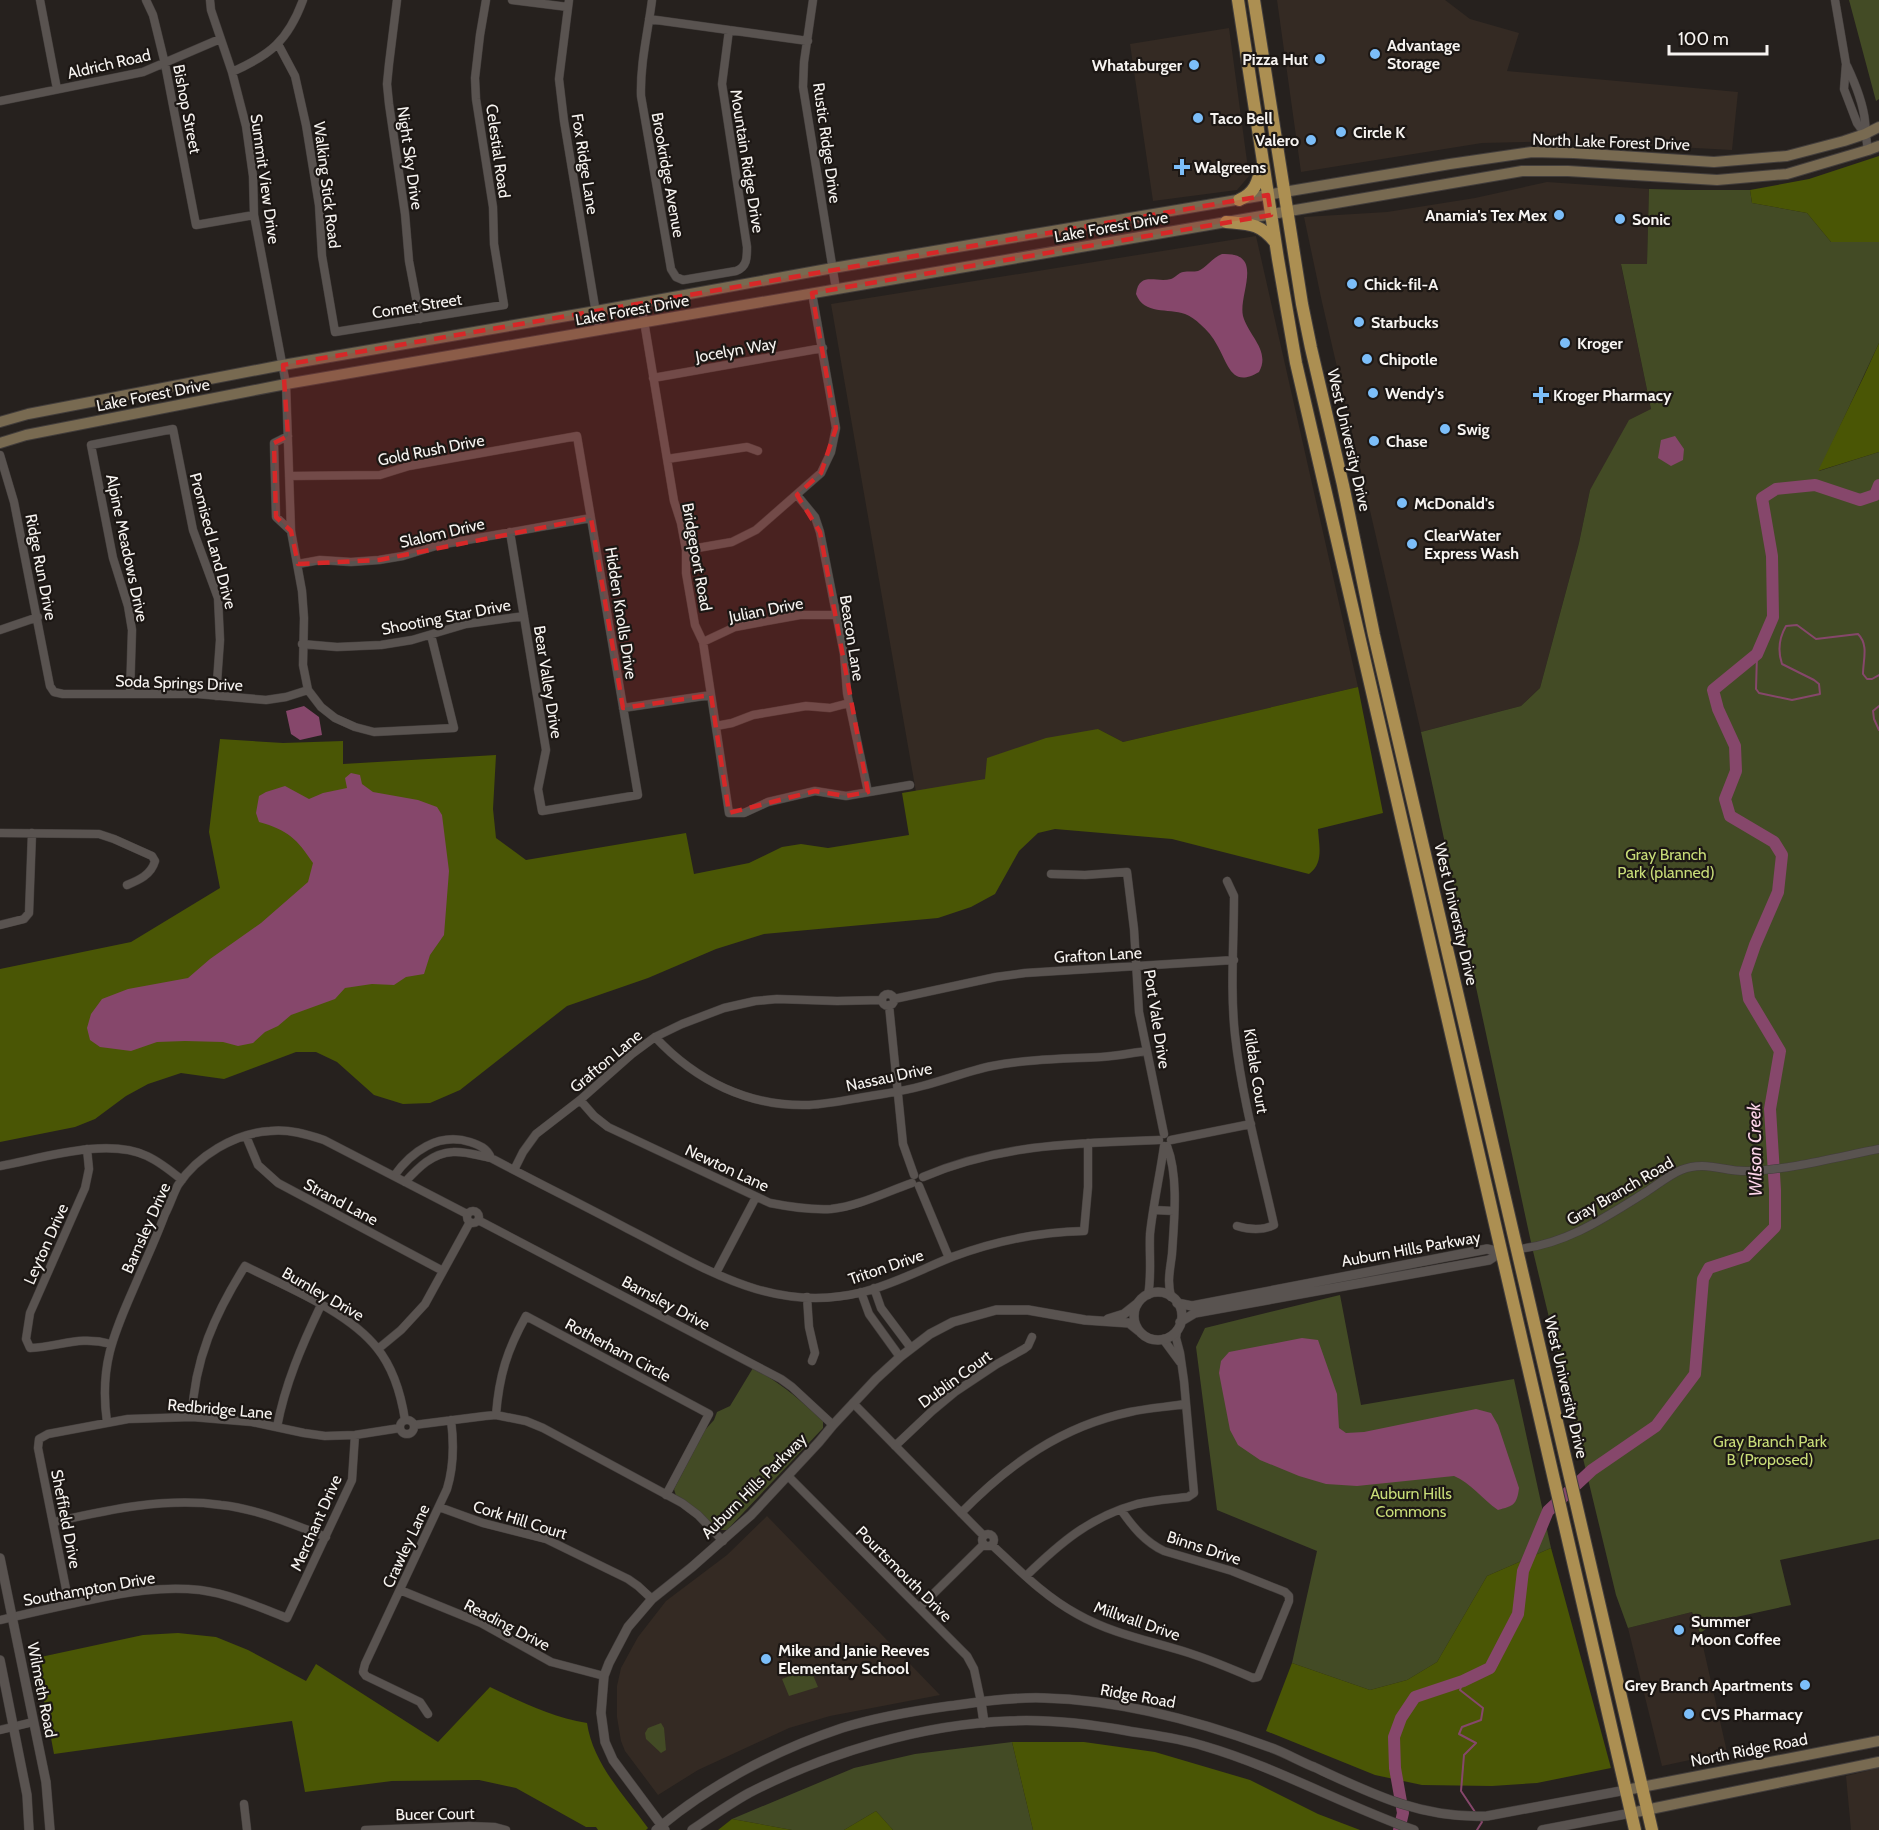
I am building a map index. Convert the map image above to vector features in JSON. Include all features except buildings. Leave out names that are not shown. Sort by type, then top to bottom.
[{"type":"highway","name":"West University Drive","points":[[1238,0],[1296,363],[1635,1830]]},
{"type":"highway","name":"West University Drive","points":[[1254,0],[1311,348],[1363,586],[1652,1830]]},
{"type":"highway","points":[[1244,41],[1260,39]]},
{"type":"highway","points":[[1239,200],[1252,193],[1263,160]]},
{"type":"highway","points":[[1226,222],[1254,225],[1266,231],[1275,242]]},
{"type":"highway","points":[[1359,636],[1371,644],[1395,746],[1404,759]]},
{"type":"highway","points":[[1501,1252],[1517,1249]]},
{"type":"main road","name":"North Lake Forest Drive","points":[[1268,195],[1532,152],[1714,162],[1787,156],[1864,134],[1879,127]]},
{"type":"main road","name":"North Lake Forest Drive","points":[[1271,215],[1522,171],[1568,171],[1717,180],[1788,174],[1879,146]]},
{"type":"main road","points":[[1604,173],[1606,155]]},
{"type":"main road","points":[[1450,164],[1453,182]]},
{"type":"main road","name":"Lake Forest Drive","points":[[0,422],[28,414],[283,365],[832,268],[1268,195]]},
{"type":"main road","name":"Lake Forest Drive","points":[[0,443],[38,433],[286,384],[1271,215]]},
{"type":"main road","name":"North Ridge Road","points":[[1626,1790],[1879,1741]]},
{"type":"main road","points":[[1812,1754],[1815,1775]]},
{"type":"main road","points":[[1631,1813],[1879,1762]]},
{"type":"street","points":[[40,0],[57,90]]},
{"type":"street","name":"Bishop Street","points":[[146,0],[153,15],[165,64],[196,225],[254,214]]},
{"type":"street","name":"Summit View Drive","points":[[210,0],[246,126],[253,176],[254,214],[286,384],[291,531],[298,564],[303,618],[303,665],[308,690]]},
{"type":"street","points":[[232,72],[257,61],[278,44],[289,29],[303,0]]},
{"type":"street","name":"Night Sky Drive","points":[[397,0],[387,84],[405,214],[408,254],[420,319]]},
{"type":"street","name":"Celestial Road","points":[[486,0],[480,35],[476,88],[493,207],[494,244],[504,305]]},
{"type":"street","points":[[512,0],[569,4]]},
{"type":"street","name":"Brookridge Avenue","points":[[652,0],[645,37],[641,96],[671,269],[679,279],[690,279],[736,271],[742,269],[747,261]]},
{"type":"street","name":"Rustic Ridge Drive","points":[[813,0],[804,62],[803,87],[836,289]]},
{"type":"street","points":[[1835,0],[1846,64],[1855,83],[1863,111],[1864,134],[1868,150]]},
{"type":"street","name":"Fox Ridge Lane","points":[[569,4],[559,80],[599,331]]},
{"type":"street","points":[[650,19],[808,41]]},
{"type":"street","name":"Mountain Ridge Drive","points":[[729,30],[722,84],[747,248],[747,261]]},
{"type":"street","name":"Aldrich Road","points":[[0,101],[143,72],[220,39]]},
{"type":"street","name":"Walking Stick Road","points":[[278,44],[295,76],[306,125],[319,205],[322,256],[335,332]]},
{"type":"street","points":[[686,550],[732,542],[756,530],[821,473],[831,452],[836,428],[812,293]]},
{"type":"street","name":"Bridgeport Road","points":[[641,303],[674,501],[686,550],[686,573],[695,625],[704,642],[729,813],[744,813],[768,801],[815,791],[846,796],[868,792]]},
{"type":"street","name":"Comet Street","points":[[335,332],[504,305]]},
{"type":"street","name":"Jocelyn Way","points":[[653,378],[823,348]]},
{"type":"street","name":"Alpine Meadows Drive","points":[[130,694],[132,630],[128,606],[114,558],[91,445],[173,429]]},
{"type":"street","name":"Promised Land Drive","points":[[173,429],[195,538],[218,598],[220,631],[216,696]]},
{"type":"street","name":"Summit View Drive","points":[[288,436],[274,443],[276,518],[291,531]]},
{"type":"street","name":"Gold Rush Drive","points":[[289,476],[380,475],[409,466],[577,436]]},
{"type":"street","name":"Hidden Knolls Drive","points":[[577,436],[638,795]]},
{"type":"street","points":[[667,459],[747,447],[758,451]]},
{"type":"street","name":"Ridge Run Drive","points":[[0,455],[14,502],[50,686]]},
{"type":"street","name":"Beacon Lane","points":[[797,495],[815,517],[820,532],[843,654],[849,703],[868,792]]},
{"type":"street","name":"Slalom Drive","points":[[298,564],[320,560],[351,562],[379,560],[403,556],[438,545],[591,518]]},
{"type":"street","name":"Bear Valley Drive","points":[[510,532],[546,750],[538,789],[542,811],[638,795]]},
{"type":"street","name":"Julian Drive","points":[[704,642],[735,627],[800,615],[836,615]]},
{"type":"street","name":"Shooting Star Drive","points":[[302,644],[337,647],[381,645],[412,640],[466,624],[524,616]]},
{"type":"street","points":[[0,630],[38,617]]},
{"type":"street","points":[[308,690],[321,707],[335,718],[374,732],[454,728],[431,635]]},
{"type":"street","name":"Soda Springs Drive","points":[[50,686],[54,692],[63,694],[216,696],[266,700],[286,698],[308,690]]},
{"type":"street","points":[[623,708],[711,695]]},
{"type":"street","points":[[716,726],[753,715],[806,705],[830,708],[849,703]]},
{"type":"street","points":[[868,792],[910,785]]},
{"type":"street","points":[[0,833],[99,834],[114,838],[152,856],[155,861],[153,870],[127,885]]},
{"type":"street","points":[[0,924],[24,920],[29,913],[32,833]]},
{"type":"street","name":"Port Vale Drive","points":[[1051,874],[1085,875],[1127,872],[1134,928],[1139,1012],[1165,1141],[1171,1156],[1174,1211],[1168,1283],[1174,1300]]},
{"type":"street","name":"Kildale Court","points":[[1227,881],[1234,896],[1235,1033],[1251,1124],[1274,1225],[1266,1229],[1247,1229],[1237,1226]]},
{"type":"street","name":"Grafton Lane","points":[[514,1170],[536,1134],[580,1100],[632,1054],[656,1037],[710,1013],[745,1003],[777,999],[888,1001],[1011,975],[1234,960]]},
{"type":"street","points":[[888,1001],[903,1144],[950,1258]]},
{"type":"street","name":"Nassau Drive","points":[[656,1037],[679,1060],[708,1080],[740,1095],[762,1101],[808,1105],[897,1092],[995,1065],[1035,1060],[1103,1057],[1146,1051]]},
{"type":"street","name":"Newton Lane","points":[[580,1100],[608,1127],[770,1203],[797,1208],[832,1209],[855,1204],[958,1164],[1007,1151],[1088,1143],[1165,1141],[1251,1124]]},
{"type":"street","name":"Barnsley Drive","points":[[107,1422],[104,1382],[111,1344],[173,1196],[182,1180],[209,1154],[233,1141],[278,1130],[306,1134],[324,1140],[775,1375],[792,1387],[832,1425]]},
{"type":"street","name":"Strand Lane","points":[[246,1136],[258,1165],[278,1183],[442,1271]]},
{"type":"street","points":[[394,1176],[404,1161],[433,1142],[453,1139],[454,1152]]},
{"type":"street","name":"Triton Drive","points":[[453,1139],[478,1145],[488,1151],[491,1158]]},
{"type":"street","name":"Port Vale Drive","points":[[1148,1294],[1149,1249],[1165,1141]]},
{"type":"street","name":"Triton Drive","points":[[405,1182],[431,1158],[454,1152],[491,1158],[734,1283],[779,1295],[807,1298],[833,1297],[874,1288],[950,1258],[1009,1239],[1054,1232],[1084,1231],[1088,1143]]},
{"type":"street","points":[[0,1166],[87,1149],[110,1148],[140,1153],[162,1165],[182,1180]]},
{"type":"street","name":"Leyton Drive","points":[[87,1149],[88,1169],[85,1188],[30,1312],[26,1339],[30,1348],[42,1348],[82,1340],[111,1344]]},
{"type":"street","name":"Gray Branch Road","points":[[1517,1249],[1532,1248],[1579,1231],[1629,1203],[1680,1170],[1704,1165],[1747,1172],[1879,1149]]},
{"type":"street","points":[[716,1273],[756,1197]]},
{"type":"street","points":[[1154,1210],[1174,1211]]},
{"type":"street","points":[[378,1348],[401,1330],[421,1309],[472,1219]]},
{"type":"street","name":"Auburn Hills Parkway","points":[[1174,1300],[1192,1306],[1487,1249],[1501,1252]]},
{"type":"street","name":"Auburn Hills Parkway","points":[[1179,1326],[1195,1313],[1489,1260],[1501,1252]]},
{"type":"street","name":"Burnley Drive","points":[[192,1417],[196,1380],[210,1330],[245,1266],[321,1305],[363,1332],[378,1348],[390,1368],[397,1384],[405,1420]]},
{"type":"street","points":[[874,1288],[876,1298],[886,1316],[911,1348]]},
{"type":"street","points":[[861,1292],[869,1314],[900,1357]]},
{"type":"street","points":[[1026,1576],[1077,1531],[1137,1504],[1188,1497],[1194,1493],[1182,1365],[1176,1338],[1179,1326],[1181,1312],[1174,1300],[1158,1292],[1148,1294],[1138,1303],[1134,1319],[1139,1331],[1150,1339],[1163,1339],[1179,1326]]},
{"type":"street","points":[[807,1298],[809,1327],[815,1353],[812,1361]]},
{"type":"street","name":"Auburn Hills Parkway","points":[[1103,1320],[1124,1314],[1138,1303]]},
{"type":"street","points":[[278,1427],[290,1375],[321,1305]]},
{"type":"street","name":"Auburn Hills Parkway","points":[[661,1828],[613,1760],[605,1742],[601,1713],[604,1676],[612,1657],[628,1628],[652,1599],[751,1515],[832,1425],[900,1357],[953,1322],[996,1310],[1028,1310],[1085,1320],[1129,1323],[1139,1331]]},
{"type":"street","name":"Rotherham Circle","points":[[496,1415],[502,1369],[515,1335],[526,1316],[709,1414],[666,1495]]},
{"type":"street","points":[[875,1323],[886,1316]]},
{"type":"street","name":"Dublin Court","points":[[895,1446],[945,1400],[969,1382],[1024,1349],[1032,1337]]},
{"type":"street","points":[[1163,1339],[1182,1365]]},
{"type":"street","name":"Millwall Drive","points":[[853,1403],[961,1512],[987,1542],[1062,1605],[1104,1628],[1191,1654],[1253,1678],[1258,1677]]},
{"type":"street","points":[[961,1512],[1023,1457],[1065,1434],[1129,1412],[1186,1404]]},
{"type":"street","name":"Redbridge Lane","points":[[39,1439],[48,1434],[128,1419],[192,1417],[252,1422],[314,1435],[355,1435],[400,1428],[408,1433],[413,1430],[414,1425],[496,1415],[526,1421],[543,1428],[666,1495],[698,1515],[723,1541]]},
{"type":"street","points":[[400,1428],[405,1420],[414,1425]]},
{"type":"street","name":"Crawley Lane","points":[[428,1714],[420,1702],[366,1676],[363,1672],[447,1489],[452,1468],[451,1420]]},
{"type":"street","name":"Merchant Drive","points":[[287,1618],[352,1480],[355,1435]]},
{"type":"street","name":"Sheffield Drive","points":[[39,1439],[38,1448],[69,1604]]},
{"type":"street","name":"Pourtsmouth Drive","points":[[788,1476],[920,1607],[971,1662],[981,1702]]},
{"type":"street","points":[[54,1522],[147,1504],[222,1505],[278,1518],[326,1537]]},
{"type":"street","name":"Cork Hill Court","points":[[439,1507],[483,1523],[557,1544],[628,1579],[652,1599]]},
{"type":"street","name":"Binns Drive","points":[[1121,1510],[1144,1539],[1154,1546],[1232,1571],[1285,1592],[1289,1596],[1281,1622],[1258,1677]]},
{"type":"street","points":[[920,1607],[987,1542]]},
{"type":"street","name":"Wilmeth Road","points":[[0,1558],[46,1782],[50,1830]]},
{"type":"street","name":"Southampton Drive","points":[[0,1620],[69,1604],[157,1588],[199,1590],[240,1599],[287,1618]]},
{"type":"street","name":"Reading Drive","points":[[400,1590],[481,1623],[551,1662],[604,1676]]},
{"type":"street","points":[[0,1660],[27,1795],[29,1830]]},
{"type":"street","name":"Ridge Road","points":[[661,1828],[729,1779],[810,1740],[843,1728],[879,1719],[981,1702],[1044,1698],[1150,1710],[1233,1734],[1273,1748],[1373,1795],[1425,1812],[1471,1816],[1504,1813],[1626,1790]]},
{"type":"street","points":[[981,1702],[984,1723]]},
{"type":"street","points":[[692,1830],[747,1794],[828,1759],[867,1746],[960,1725],[1043,1721],[1084,1724],[1203,1745],[1249,1761],[1372,1815],[1414,1830]]},
{"type":"street","points":[[0,1730],[33,1722]]},
{"type":"street","points":[[244,1804],[247,1830]]},
{"type":"street","points":[[1542,1830],[1631,1813]]},
{"type":"street","name":"Bucer Court","points":[[365,1830],[468,1828],[506,1830]]},
{"type":"highlighted area","points":[[1268,195],[1271,215],[812,293],[836,428],[821,473],[797,495],[820,532],[868,792],[846,796],[815,791],[729,813],[711,695],[623,708],[591,518],[379,560],[298,564],[291,531],[276,517],[274,443],[288,436],[283,365]]},
{"type":"shaded area","points":[[1277,0],[1445,0],[1470,19],[1519,33],[1507,71],[1738,92],[1732,150],[1566,141],[1482,143],[1301,172]]},
{"type":"shaded area","points":[[1229,28],[1249,176],[1237,190],[1153,201],[1130,44]]},
{"type":"shaded area","points":[[1547,182],[1649,189],[1647,264],[1621,265],[1651,409],[1590,490],[1579,543],[1540,688],[1521,706],[1421,732],[1304,217],[1387,212],[1475,198]]},
{"type":"shaded area","points":[[1256,236],[1358,687],[1123,742],[1098,729],[985,779],[916,792],[831,304]]},
{"type":"shaded area","points":[[1222,254],[1235,255],[1243,260],[1247,267],[1243,316],[1261,350],[1262,357],[1259,372],[1250,376],[1236,376],[1232,372],[1212,336],[1195,320],[1178,312],[1151,308],[1140,301],[1136,294],[1144,280],[1171,279],[1181,273],[1198,271]]},
{"type":"shaded area","points":[[1675,436],[1684,449],[1683,460],[1671,466],[1658,458],[1661,440]]},
{"type":"shaded area","points":[[304,706],[319,717],[322,735],[300,740],[291,734],[286,711]]},
{"type":"shaded area","points":[[351,773],[360,775],[362,784],[373,792],[418,800],[437,807],[442,815],[449,871],[444,935],[430,955],[424,974],[406,977],[394,985],[372,984],[345,988],[335,999],[291,1015],[253,1043],[238,1046],[223,1042],[157,1042],[131,1051],[100,1047],[90,1040],[87,1028],[91,1014],[102,999],[128,989],[188,978],[210,959],[261,923],[308,882],[313,863],[302,848],[285,832],[259,822],[256,813],[259,796],[285,786],[309,799],[323,793],[347,788],[345,778]]},
{"type":"shaded area","points":[[1302,1338],[1318,1340],[1337,1394],[1339,1428],[1346,1433],[1364,1432],[1476,1409],[1491,1413],[1498,1425],[1519,1488],[1515,1501],[1511,1506],[1498,1510],[1454,1476],[1357,1486],[1326,1484],[1260,1460],[1238,1445],[1230,1430],[1219,1373],[1221,1361],[1229,1352]]},
{"type":"shaded area","name":"Mike and Janie Reeves Elementary School","points":[[767,1516],[940,1695],[830,1716],[789,1728],[698,1770],[658,1795],[625,1751],[621,1741],[617,1717],[617,1686],[621,1668],[638,1637],[666,1601],[727,1555]]},
{"type":"shaded area","points":[[1692,1612],[1700,1633],[1727,1752],[1662,1766],[1628,1628]]},
{"type":"shaded area","points":[[1879,1768],[1879,1830],[1851,1830],[1846,1776]]},
{"type":"green space","points":[[1849,0],[1879,0],[1879,99],[1876,101]]},
{"type":"green space","points":[[1879,156],[1879,242],[1831,242],[1807,213],[1752,203],[1750,190],[1809,179]]},
{"type":"green space","points":[[1649,189],[1750,190],[1752,203],[1807,213],[1831,242],[1879,242],[1879,343],[1819,471],[1879,452],[1879,1539],[1780,1560],[1791,1605],[1718,1621],[1700,1633],[1692,1612],[1628,1628],[1616,1595],[1532,1247],[1421,732],[1521,706],[1540,688],[1579,543],[1590,490],[1629,420],[1651,409],[1621,264],[1647,264]]},
{"type":"green space","points":[[1879,343],[1879,452],[1818,471],[1864,376]]},
{"type":"green space","points":[[1358,687],[1383,813],[1318,829],[1319,859],[1314,870],[1309,874],[1172,839],[1055,829],[1038,833],[1019,851],[995,894],[971,907],[938,918],[764,934],[716,949],[648,978],[567,1006],[460,1090],[430,1103],[403,1104],[374,1095],[337,1062],[316,1052],[296,1052],[224,1079],[181,1073],[148,1084],[126,1096],[95,1119],[75,1127],[0,1142],[0,969],[131,942],[220,888],[209,832],[220,739],[283,743],[343,741],[343,764],[496,755],[493,809],[496,838],[526,860],[686,833],[694,874],[749,863],[782,847],[801,844],[828,848],[909,835],[902,793],[985,779],[987,758],[1046,738],[1098,729],[1123,742]]},
{"type":"green space","name":"Auburn Hills Commons","points":[[1340,1295],[1361,1405],[1514,1379],[1551,1548],[1487,1576],[1437,1662],[1407,1680],[1370,1690],[1292,1663],[1317,1551],[1217,1510],[1196,1347],[1205,1328]]},
{"type":"green space","points":[[753,1368],[798,1399],[823,1421],[823,1428],[727,1530],[719,1530],[690,1504],[676,1496],[674,1489],[705,1430],[714,1420],[717,1412],[730,1406]]},
{"type":"green space","points":[[1551,1548],[1611,1768],[1537,1783],[1492,1786],[1422,1785],[1375,1775],[1266,1731],[1292,1663],[1370,1690],[1407,1680],[1437,1662],[1487,1576]]},
{"type":"green space","points":[[178,1633],[216,1637],[248,1650],[306,1681],[316,1664],[438,1742],[490,1687],[549,1713],[587,1723],[590,1738],[603,1766],[648,1828],[646,1830],[598,1830],[596,1827],[586,1827],[516,1788],[479,1780],[392,1781],[305,1792],[292,1721],[54,1754],[36,1658],[143,1635]]},
{"type":"green space","points":[[810,1668],[818,1687],[789,1696],[782,1679]]},
{"type":"green space","points":[[661,1723],[664,1728],[666,1750],[661,1753],[646,1739],[645,1733],[648,1728]]},
{"type":"green space","points":[[1012,1742],[1033,1830],[893,1830],[876,1811],[844,1830],[792,1830],[732,1819],[854,1768],[915,1754]]},
{"type":"green space","points":[[1012,1742],[1084,1742],[1155,1752],[1250,1780],[1318,1814],[1360,1830],[1033,1830]]},
{"type":"green space","points":[[876,1811],[893,1830],[844,1830]]},
{"type":"green space","points":[[732,1819],[792,1830],[718,1830]]},
{"type":"waterway","name":"Wilson Creek","points":[[1399,1830],[1403,1813],[1395,1768],[1394,1737],[1401,1718],[1415,1697],[1463,1681],[1490,1668],[1518,1614],[1523,1571],[1548,1511],[1592,1470],[1656,1426],[1695,1374],[1703,1279],[1709,1268],[1746,1256],[1775,1227],[1770,1109],[1780,1051],[1749,999],[1745,974],[1778,892],[1782,855],[1774,842],[1730,816],[1725,799],[1736,771],[1735,746],[1718,709],[1713,690],[1757,654],[1773,617],[1772,556],[1762,498],[1776,489],[1815,485],[1860,500],[1875,495],[1879,485]]},
{"type":"waterway","points":[[1757,654],[1756,689],[1759,693],[1792,700],[1820,694],[1819,684],[1814,680],[1782,664],[1780,645],[1786,626],[1797,625],[1816,639],[1858,634],[1865,653],[1863,674],[1867,679],[1879,675]]},
{"type":"waterway","points":[[1879,706],[1873,711],[1879,730]]},
{"type":"waterway","points":[[1463,1681],[1460,1690],[1483,1708],[1481,1720],[1462,1727],[1459,1734],[1476,1743],[1464,1755],[1461,1791],[1475,1812]]},
{"type":"waterway","points":[[1477,1830],[1482,1822],[1480,1819]]},
{"type":"place","name":"Advantage Storage","points":[[1375,54]]},
{"type":"place","name":"Pizza Hut","points":[[1320,59]]},
{"type":"place","name":"Whataburger","points":[[1194,65]]},
{"type":"place","name":"Taco Bell","points":[[1198,118]]},
{"type":"place","name":"Circle K","points":[[1341,132]]},
{"type":"place","name":"Valero","points":[[1311,140]]},
{"type":"place","name":"Walgreens","points":[[1182,167]]},
{"type":"place","name":"Anamia's Tex Mex","points":[[1559,215]]},
{"type":"place","name":"Sonic","points":[[1620,219]]},
{"type":"place","name":"Chick-fil-A","points":[[1352,284]]},
{"type":"place","name":"Starbucks","points":[[1359,322]]},
{"type":"place","name":"Kroger","points":[[1565,343]]},
{"type":"place","name":"Chipotle","points":[[1367,359]]},
{"type":"place","name":"Wendy's","points":[[1373,393]]},
{"type":"place","name":"Kroger Pharmacy","points":[[1541,395]]},
{"type":"place","name":"Swig","points":[[1445,429]]},
{"type":"place","name":"Chase","points":[[1374,441]]},
{"type":"place","name":"McDonald's","points":[[1402,503]]},
{"type":"place","name":"ClearWater Express Wash","points":[[1412,544]]},
{"type":"place","name":"Summer Moon Coffee","points":[[1679,1630]]},
{"type":"place","name":"Mike and Janie Reeves Elementary School","points":[[766,1659]]},
{"type":"place","name":"Grey Branch Apartments","points":[[1805,1685]]},
{"type":"place","name":"CVS Pharmacy","points":[[1689,1714]]},
{"type":"park label","name":"Gray Branch Park (planned)","points":[[1666,863]]},
{"type":"park label","name":"Gray Branch Park B (Proposed)","points":[[1770,1450]]}]
